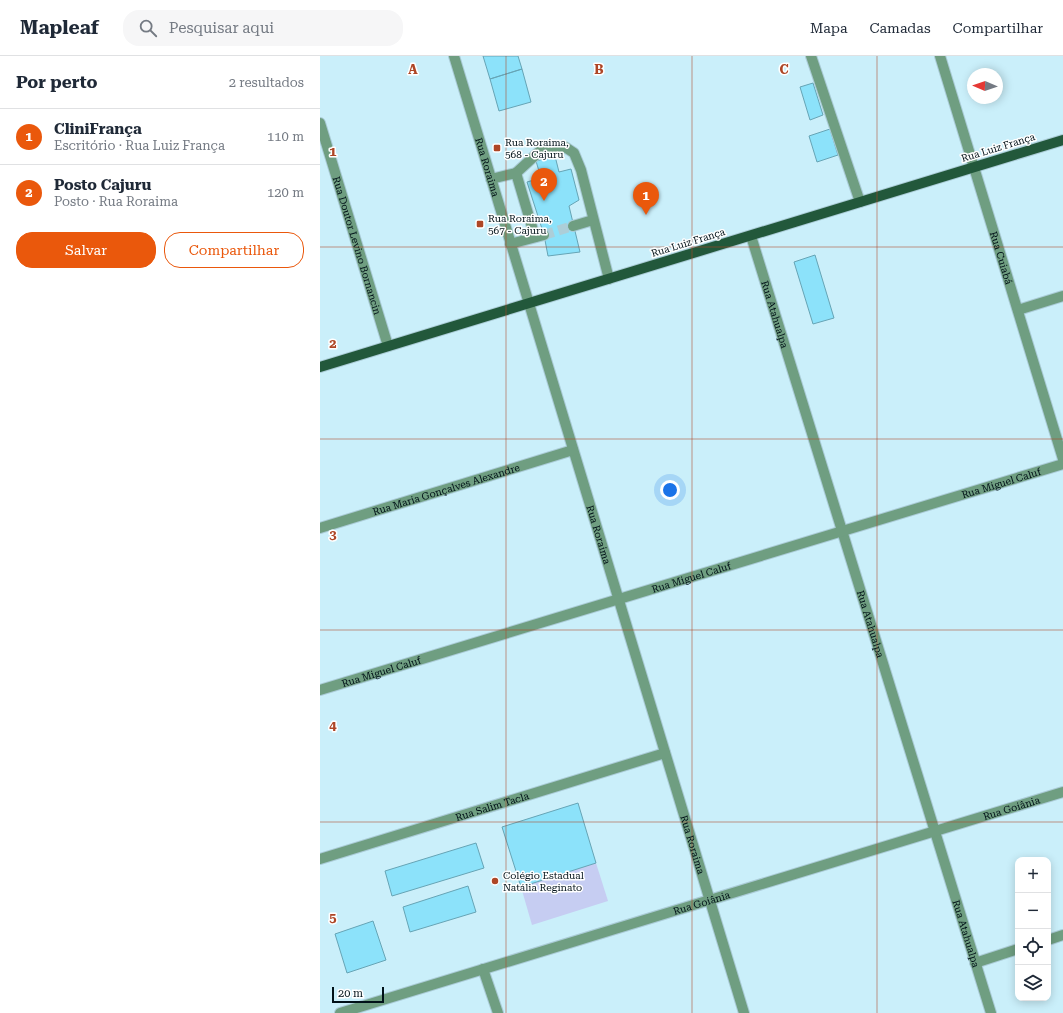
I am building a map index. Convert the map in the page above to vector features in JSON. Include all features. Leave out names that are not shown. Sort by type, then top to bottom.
[{"type":"main road","name":"Rua Luiz França","points":[[320,366],[1063,140]]},
{"type":"street","name":"Rua Roraima","points":[[454,56],[744,1013]]},
{"type":"street","points":[[811,56],[860,202]]},
{"type":"street","name":"Rua Cuiabá","points":[[940,56],[1063,460]]},
{"type":"street","name":"Rua Doutor Levino Bornancin","points":[[320,123],[388,346]]},
{"type":"street","points":[[491,180],[516,173],[540,151],[552,147],[565,147],[574,152],[609,279]]},
{"type":"street","points":[[510,244],[540,236],[516,173]]},
{"type":"street","points":[[573,226],[593,220]]},
{"type":"street","name":"Rua Atahualpa","points":[[751,236],[991,1013]]},
{"type":"street","points":[[1018,310],[1063,296]]},
{"type":"street","name":"Rua Maria Gonçalves Alexandre","points":[[320,528],[573,450]]},
{"type":"street","name":"Rua Miguel Caluf","points":[[320,690],[1063,464]]},
{"type":"street","name":"Rua Salim Tacla","points":[[320,859],[665,753]]},
{"type":"street","name":"Rua Goiânia","points":[[340,1013],[1063,792]]},
{"type":"street","points":[[1051,939],[1063,935]]},
{"type":"street","points":[[975,963],[1015,950]]},
{"type":"street","points":[[483,969],[498,1013]]},
{"type":"shaded area","points":[[596,863],[608,901],[532,925],[521,887]]},
{"type":"building","points":[[483,56],[518,56],[522,69],[490,79]]},
{"type":"building","points":[[522,69],[531,102],[499,111],[490,79]]},
{"type":"building","points":[[813,83],[823,115],[810,120],[800,87]]},
{"type":"building","points":[[830,129],[838,155],[817,162],[809,136]]},
{"type":"building","points":[[555,156],[559,172],[571,169],[579,200],[569,206],[580,252],[548,256],[544,235],[527,182],[541,178],[536,161]]},
{"type":"building","points":[[815,255],[834,318],[813,324],[794,262]]},
{"type":"building","points":[[578,803],[596,863],[521,887],[502,827]]},
{"type":"building","points":[[476,843],[484,868],[392,896],[385,871]]},
{"type":"building","points":[[468,886],[476,912],[410,932],[403,907]]},
{"type":"building","points":[[373,921],[386,960],[347,973],[335,934]]},
{"type":"tunnel","points":[[544,235],[573,226]]},
{"type":"place","name":"Rua Roraima, 568 - Cajuru","points":[[497,148]]},
{"type":"place","name":"Posto Cajuru","points":[[544,201]]},
{"type":"place","name":"CliniFrança","points":[[646,215]]},
{"type":"place","name":"Rua Roraima, 567 - Cajuru","points":[[480,224]]},
{"type":"place","name":"Colégio Estadual Natália Reginato","points":[[495,881]]}]
